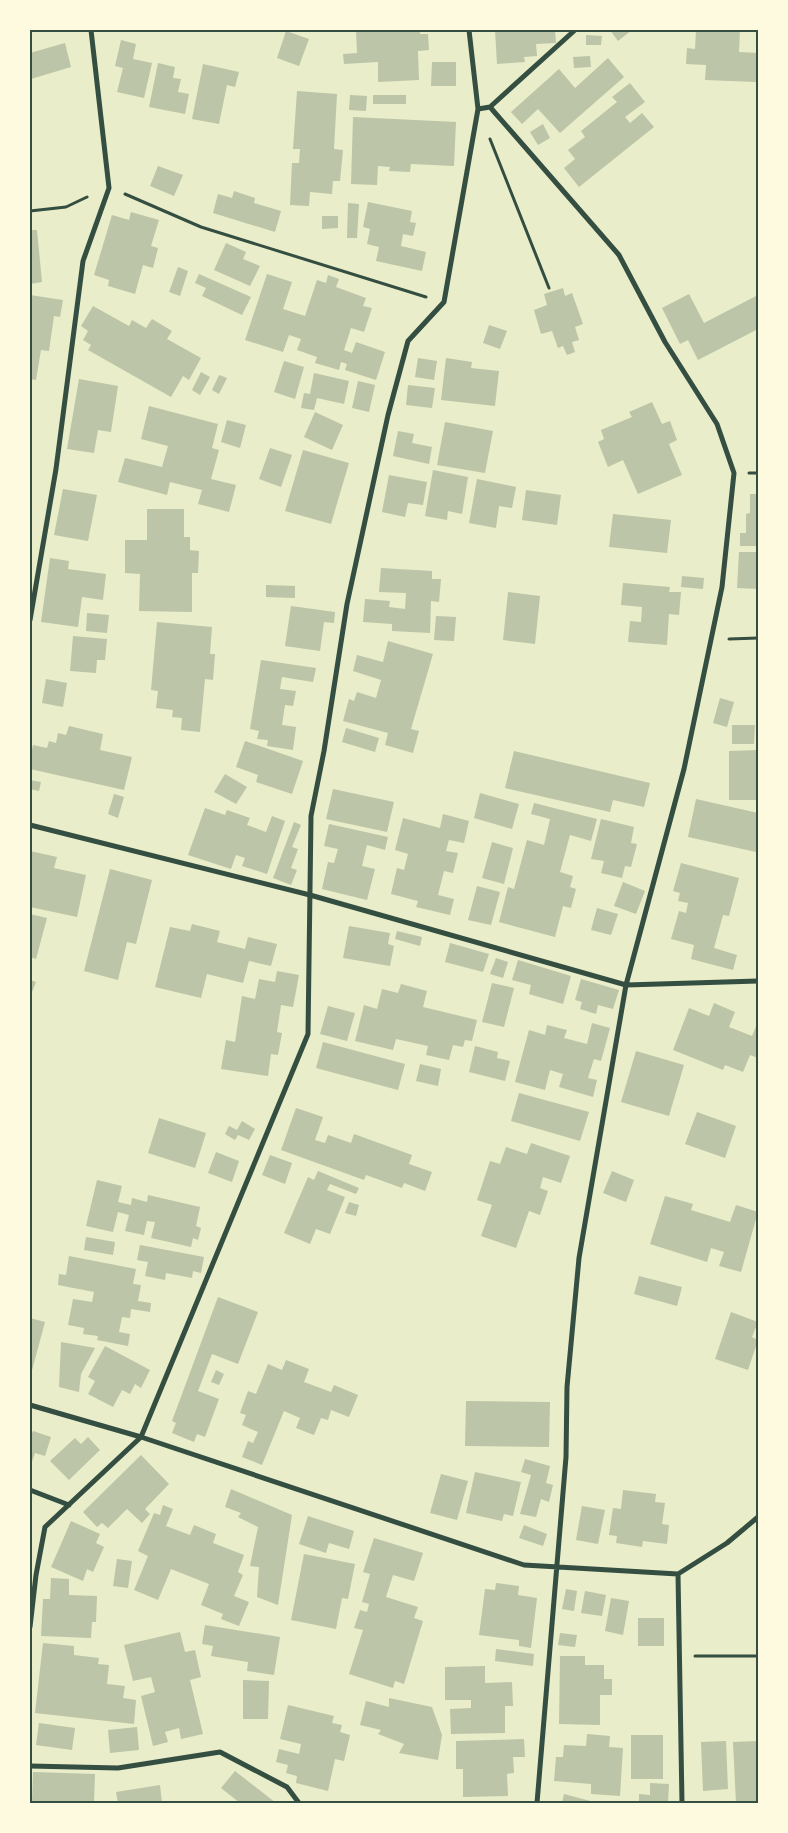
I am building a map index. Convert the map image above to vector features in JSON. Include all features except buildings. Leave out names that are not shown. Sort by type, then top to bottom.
[{"type":"street","points":[[30,620],[56,469],[83,262],[109,188],[91,30]]},
{"type":"street","points":[[30,1627],[36,1575],[45,1527],[141,1438],[308,1034],[311,816],[324,751],[347,604],[388,415],[408,341],[444,302],[478,109],[469,30]]},
{"type":"street","points":[[478,109],[490,107],[574,30]]},
{"type":"street","points":[[490,107],[619,255],[666,342],[717,424],[734,473],[722,588],[684,769],[626,985],[579,1258],[567,1387],[566,1457],[537,1803]]},
{"type":"street","points":[[30,825],[310,895],[626,985],[758,981]]},
{"type":"street","points":[[30,1405],[141,1438],[524,1565],[678,1574],[728,1543],[758,1517]]},
{"type":"street","points":[[30,1490],[69,1505]]},
{"type":"street","points":[[678,1574],[682,1803]]},
{"type":"street","points":[[30,1766],[118,1768],[220,1752],[286,1787],[299,1803]]},
{"type":"path","points":[[478,109],[549,288]]},
{"type":"path","points":[[30,211],[66,207],[109,188],[201,227],[444,302]]},
{"type":"path","points":[[711,639],[758,638]]},
{"type":"path","points":[[680,1656],[758,1656]]}]
